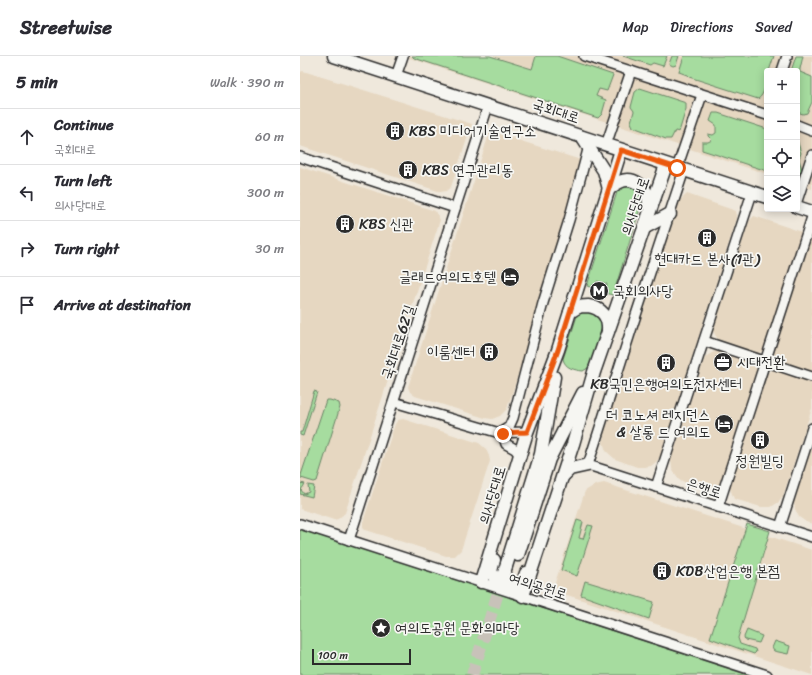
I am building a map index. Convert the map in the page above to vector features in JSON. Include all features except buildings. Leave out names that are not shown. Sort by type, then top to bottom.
[{"type":"main road","name":"국회대로","points":[[334,56],[488,106],[586,142],[606,145],[764,196]]},
{"type":"main road","points":[[586,142],[604,171],[608,189],[621,181],[629,179],[634,181],[642,186],[647,193],[650,211]]},
{"type":"main road","name":"의사당대로","points":[[481,582],[521,456],[527,432],[558,350],[621,150]]},
{"type":"main road","name":"의사당대로","points":[[523,596],[573,444],[594,372],[650,211],[676,168]]},
{"type":"main road","points":[[800,208],[812,212]]},
{"type":"main road","points":[[644,228],[670,214]]},
{"type":"main road","points":[[570,312],[579,306],[594,307],[606,316],[608,332]]},
{"type":"main road","name":"의사당대로","points":[[558,350],[541,454],[507,576],[549,460],[594,372]]},
{"type":"main road","points":[[573,444],[578,455],[588,465]]},
{"type":"main road","points":[[562,476],[570,469],[588,465]]},
{"type":"main road","points":[[496,535],[495,559],[491,571],[494,579],[505,583],[518,585],[522,584],[538,551]]},
{"type":"street","points":[[396,76],[403,56]]},
{"type":"street","points":[[584,56],[764,114]]},
{"type":"street","points":[[783,68],[787,56]]},
{"type":"street","points":[[606,145],[631,71]]},
{"type":"street","points":[[588,465],[670,214],[676,168],[702,95]]},
{"type":"street","name":"국회대로62길","points":[[349,540],[488,106]]},
{"type":"street","points":[[800,126],[812,131]]},
{"type":"street","points":[[502,434],[509,427],[513,418],[543,303],[568,220],[586,142]]},
{"type":"street","points":[[800,192],[812,155]]},
{"type":"street","points":[[300,157],[455,208]]},
{"type":"street","points":[[656,487],[752,193]]},
{"type":"street","points":[[718,507],[812,217]]},
{"type":"street","points":[[704,341],[812,377]]},
{"type":"street","points":[[394,402],[502,434],[510,432],[527,432]]},
{"type":"street","points":[[780,527],[812,428]]},
{"type":"street","points":[[502,434],[506,444],[515,449],[521,456]]},
{"type":"street","name":"은행로","points":[[588,465],[812,537]]},
{"type":"street","name":"여의공원로","points":[[300,524],[767,675]]},
{"type":"shaded area","points":[[403,56],[812,56],[812,189],[800,185],[800,68],[764,68],[764,173]]},
{"type":"shaded area","points":[[303,71],[472,124],[451,187],[446,191],[441,192],[300,146],[300,72]]},
{"type":"shaded area","points":[[490,131],[584,161],[552,271],[507,409],[500,416],[492,419],[415,396],[410,392],[408,387]]},
{"type":"shaded area","points":[[300,167],[435,211],[440,220],[345,513],[338,519],[334,520],[300,509]]},
{"type":"shaded area","points":[[687,194],[736,211],[737,218],[660,457],[651,466],[637,467],[615,459],[606,451],[603,442],[604,433],[678,204]]},
{"type":"shaded area","points":[[754,216],[803,233],[765,350],[755,355],[720,343],[713,331],[749,221]]},
{"type":"shaded area","points":[[810,235],[812,235],[812,373],[777,362],[772,351]]},
{"type":"shaded area","points":[[717,350],[752,362],[758,372],[721,484],[708,490],[679,479],[672,469],[671,460],[705,357]]},
{"type":"shaded area","points":[[775,369],[810,381],[812,385],[812,408],[783,496],[779,502],[771,507],[761,507],[734,499],[729,486],[765,374]]},
{"type":"shaded area","points":[[403,419],[479,443],[486,449],[489,456],[490,461],[461,550],[455,556],[446,556],[366,530],[363,527],[363,522],[395,424],[398,420]]},
{"type":"shaded area","points":[[812,447],[812,524],[799,517],[794,503]]},
{"type":"shaded area","points":[[604,483],[812,550],[812,675],[561,593],[557,589],[555,583],[585,491],[595,485]]},
{"type":"green space","points":[[412,56],[490,56],[532,69],[536,56],[557,56],[613,75],[607,91],[599,89],[596,96],[606,100],[602,114],[598,118],[414,58]]},
{"type":"green space","points":[[623,56],[667,56],[663,66],[653,63],[650,65]]},
{"type":"green space","points":[[672,56],[679,56],[676,65],[673,66],[669,64]]},
{"type":"green space","points":[[684,56],[774,56],[770,68],[764,68],[764,90],[758,99],[689,77],[679,72]]},
{"type":"green space","points":[[796,56],[803,56],[800,69],[792,68]]},
{"type":"green space","points":[[800,72],[812,77],[812,102],[807,113],[800,113]]},
{"type":"green space","points":[[640,88],[686,103],[686,109],[679,132],[675,131],[671,139],[666,139],[633,127],[631,122],[634,111],[631,107],[635,92]]},
{"type":"green space","points":[[713,113],[718,113],[764,128],[764,170],[702,150],[702,142],[712,140],[708,134],[713,135],[716,133],[716,125],[710,121]]},
{"type":"green space","points":[[626,184],[640,189],[643,199],[613,295],[604,293],[607,284],[597,281],[595,289],[587,286],[618,189]]},
{"type":"green space","points":[[581,310],[601,315],[604,328],[590,364],[588,368],[583,371],[573,369],[566,365],[563,359],[577,316]]},
{"type":"green space","points":[[314,391],[317,392],[303,436],[300,435],[300,432],[302,432]]},
{"type":"green space","points":[[326,400],[339,403],[340,407],[317,481],[314,482],[301,478],[301,475]]},
{"type":"green space","points":[[300,483],[305,484],[301,490],[304,494],[309,492],[308,485],[314,486],[312,497],[300,494]]},
{"type":"green space","points":[[577,520],[583,522],[579,538],[583,539],[588,525],[593,526],[577,576],[561,570]]},
{"type":"green space","points":[[747,524],[770,531],[738,638],[740,644],[755,649],[756,652],[754,654],[710,638]]},
{"type":"green space","points":[[300,529],[748,675],[300,675]]},
{"type":"green space","points":[[585,581],[654,602],[649,619],[581,595]]},
{"type":"green space","points":[[747,630],[762,636],[759,643],[745,640],[744,637]]},
{"type":"green space","points":[[775,641],[790,646],[788,654],[774,651],[772,648]]},
{"type":"tunnel","points":[[472,675],[503,577]]},
{"type":"place","name":"KBS 미디어기술연구소","points":[[395,131]]},
{"type":"place","name":"KBS 연구관리동","points":[[408,170]]},
{"type":"place","name":"KBS 신관","points":[[345,224]]},
{"type":"place","name":"현대카드 본사(1관)","points":[[707,238]]},
{"type":"place","name":"글래드여의도호텔","points":[[510,277]]},
{"type":"place","name":"국회의사당","points":[[599,291]]},
{"type":"place","name":"이룸센터","points":[[489,352]]},
{"type":"place","name":"시대전환","points":[[723,362]]},
{"type":"place","name":"KB국민은행여의도전자센터","points":[[666,363]]},
{"type":"place","name":"더 코노셔 레지던스 & 살롱 드 여의도","points":[[724,424]]},
{"type":"place","name":"정원빌딩","points":[[760,440]]},
{"type":"place","name":"KDB산업은행 본점","points":[[662,571]]},
{"type":"place","name":"여의도공원 문화의마당","points":[[381,628]]},
{"type":"route","points":[[503,434],[510,432],[527,432],[558,350],[621,150],[677,168]]}]
